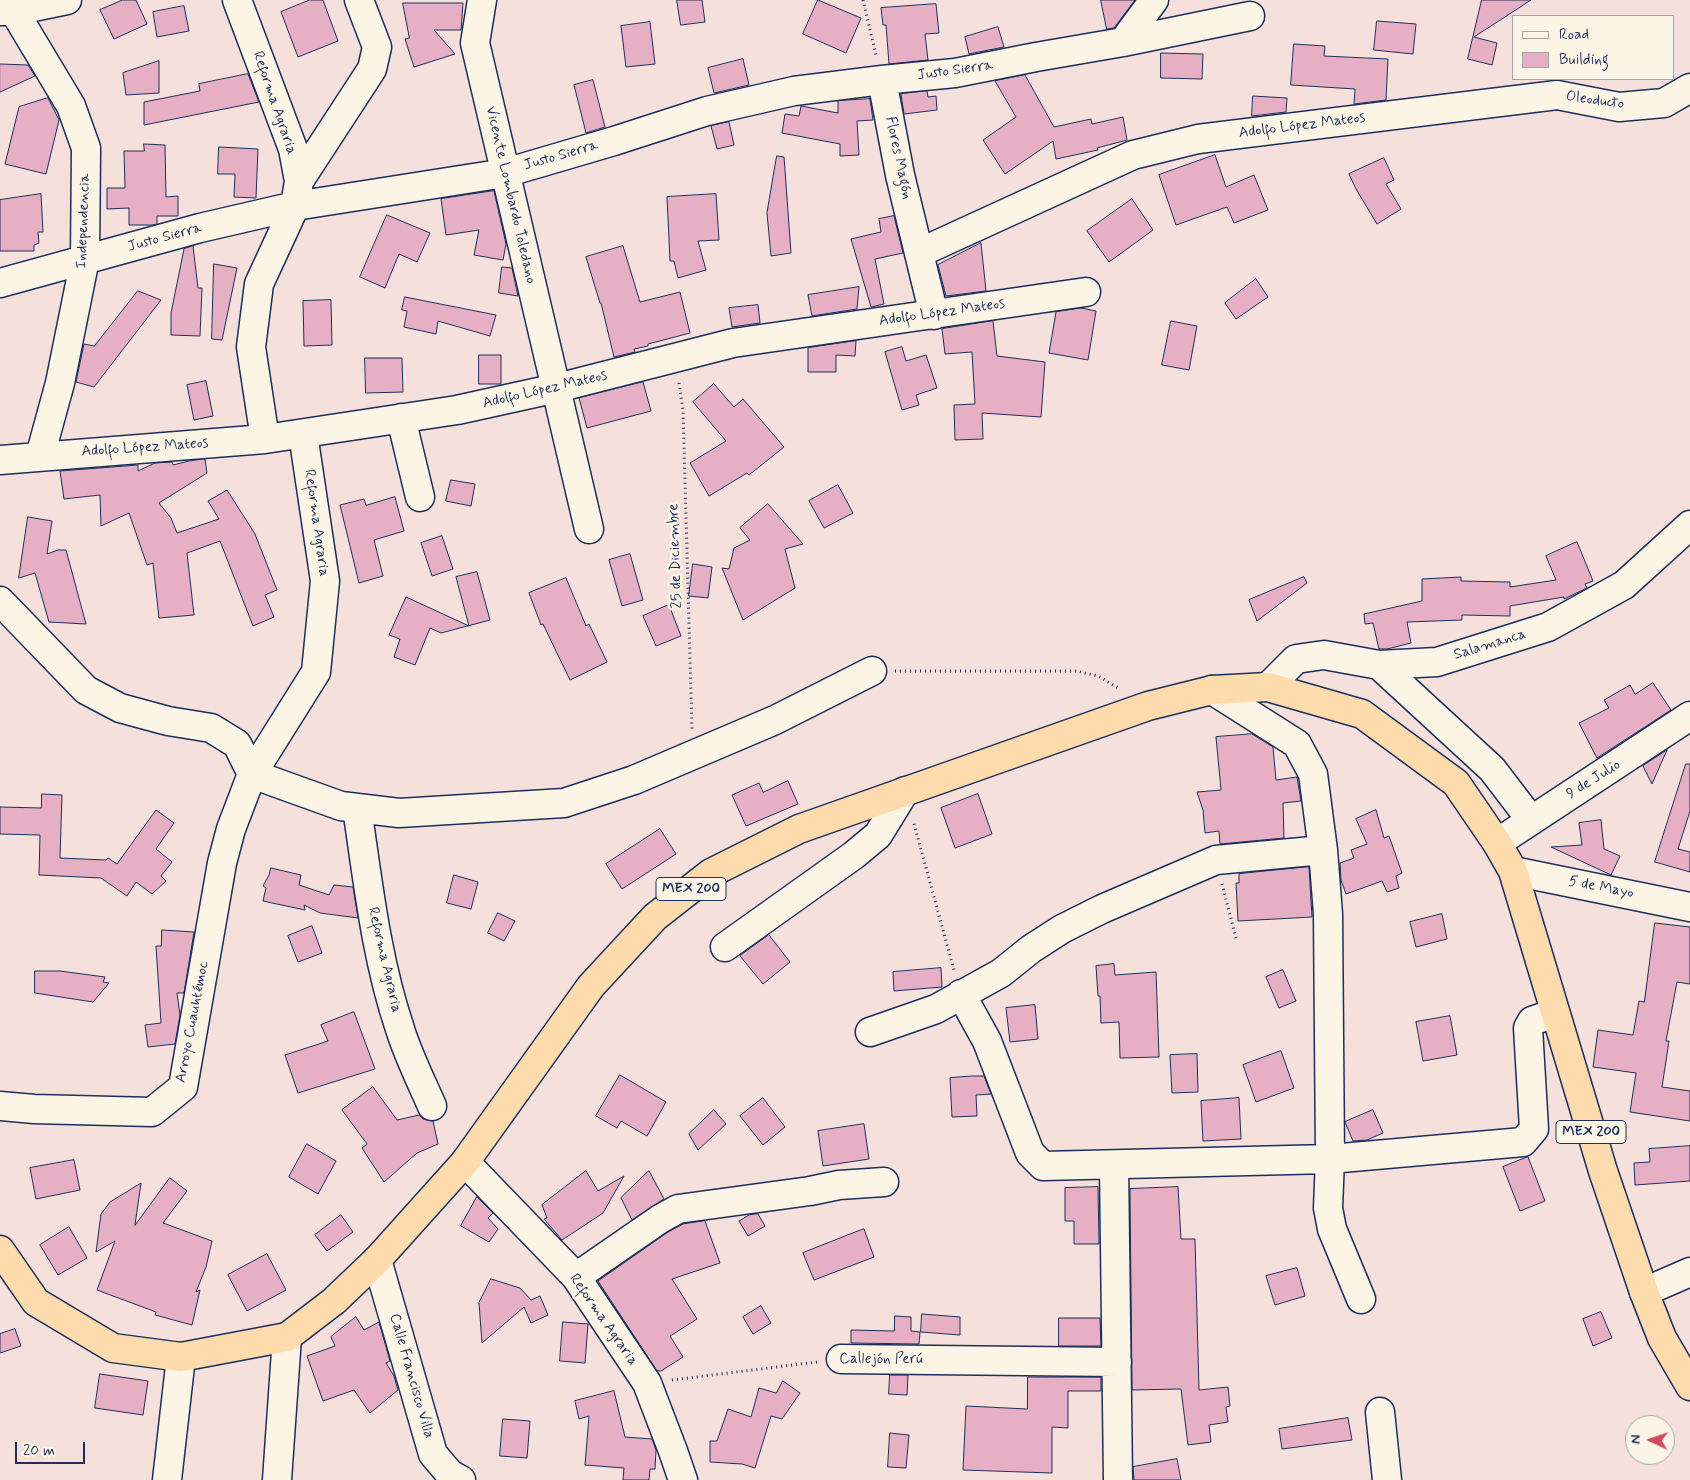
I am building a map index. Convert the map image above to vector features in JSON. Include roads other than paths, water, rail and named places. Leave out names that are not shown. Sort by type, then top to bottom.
[{"type":"highway","name":"MEX 200","points":[[0,1250],[36,1302],[113,1348],[181,1357],[286,1337],[334,1301],[377,1260],[465,1162],[591,986],[655,917],[711,873],[799,829],[1148,706],[1212,690],[1268,687],[1362,714],[1456,783],[1497,843],[1513,871],[1603,1172],[1644,1292],[1662,1338],[1688,1379]]},
{"type":"street","points":[[9,7],[66,0]]},
{"type":"street","name":"Reforma Agraria","points":[[237,0],[293,149],[297,194]]},
{"type":"street","points":[[265,439],[251,347],[259,284],[297,194],[372,69],[377,47],[359,0]]},
{"type":"street","name":"Vicente Lombardo Toledano","points":[[482,0],[475,43],[589,529]]},
{"type":"street","points":[[1123,42],[1154,0]]},
{"type":"street","name":"Independencia","points":[[9,7],[71,106],[86,148],[85,259],[60,383],[40,456]]},
{"type":"street","name":"Justo Sierra","points":[[0,283],[200,228],[297,194],[504,173],[614,141],[707,111],[794,91],[955,73],[1250,16]]},
{"type":"street","name":"Flores Magón","points":[[882,80],[900,175],[934,314]]},
{"type":"street","name":"Oleoducto","points":[[1557,95],[1619,107],[1664,103],[1690,88]]},
{"type":"street","name":"Adolfo López Mateos","points":[[919,253],[1133,155],[1189,141],[1557,95]]},
{"type":"street","name":"Adolfo López Mateos","points":[[0,460],[265,439],[303,434],[457,410],[557,388],[733,343],[1086,292]]},
{"type":"street","points":[[401,418],[420,497]]},
{"type":"street","name":"Reforma Agraria","points":[[252,774],[316,672],[325,581],[303,434]]},
{"type":"street","name":"Salamanca","points":[[1268,687],[1296,659],[1324,655],[1378,665],[1437,662],[1548,628],[1624,585],[1690,525]]},
{"type":"street","points":[[0,601],[86,690],[120,708],[168,721],[212,728],[237,744],[252,774],[341,806],[399,812],[564,803],[634,780],[775,720],[872,671]]},
{"type":"street","points":[[1378,665],[1492,769],[1530,820]]},
{"type":"street","points":[[1212,690],[1297,744],[1314,774],[1328,914],[1330,1160],[1328,1208],[1332,1229],[1360,1299]]},
{"type":"street","name":"9 de Julio","points":[[1497,843],[1690,716]]},
{"type":"street","name":"Arroyo Cuauhtémoc","points":[[0,1106],[34,1109],[152,1112],[183,1087],[222,863],[231,829],[252,774]]},
{"type":"street","points":[[725,947],[854,855],[878,835],[905,791]]},
{"type":"street","name":"Reforma Agraria","points":[[357,808],[372,914],[388,990],[400,1030],[432,1106]]},
{"type":"street","points":[[870,1032],[936,1009],[1001,973],[1030,949],[1062,929],[1102,909],[1216,860],[1323,850]]},
{"type":"street","name":"5 de Mayo","points":[[1513,871],[1690,907]]},
{"type":"street","points":[[961,994],[987,1041],[1030,1153],[1043,1166],[1330,1160],[1523,1142],[1534,1129],[1528,1028],[1532,1021],[1555,1013]]},
{"type":"street","name":"Reforma Agraria","points":[[465,1162],[576,1277],[647,1383],[682,1480]]},
{"type":"street","points":[[1114,1165],[1118,1480]]},
{"type":"street","points":[[576,1277],[660,1219],[678,1209],[810,1191],[838,1185],[884,1182]]},
{"type":"street","name":"Calle Francisco Villa","points":[[377,1260],[433,1454],[450,1474],[461,1480]]},
{"type":"street","points":[[1644,1292],[1690,1272]]},
{"type":"street","points":[[277,1480],[286,1337]]},
{"type":"street","points":[[167,1480],[181,1357]]},
{"type":"street","name":"Callejón Perú","points":[[841,1359],[1118,1362]]},
{"type":"street","points":[[1380,1412],[1387,1480]]}]
